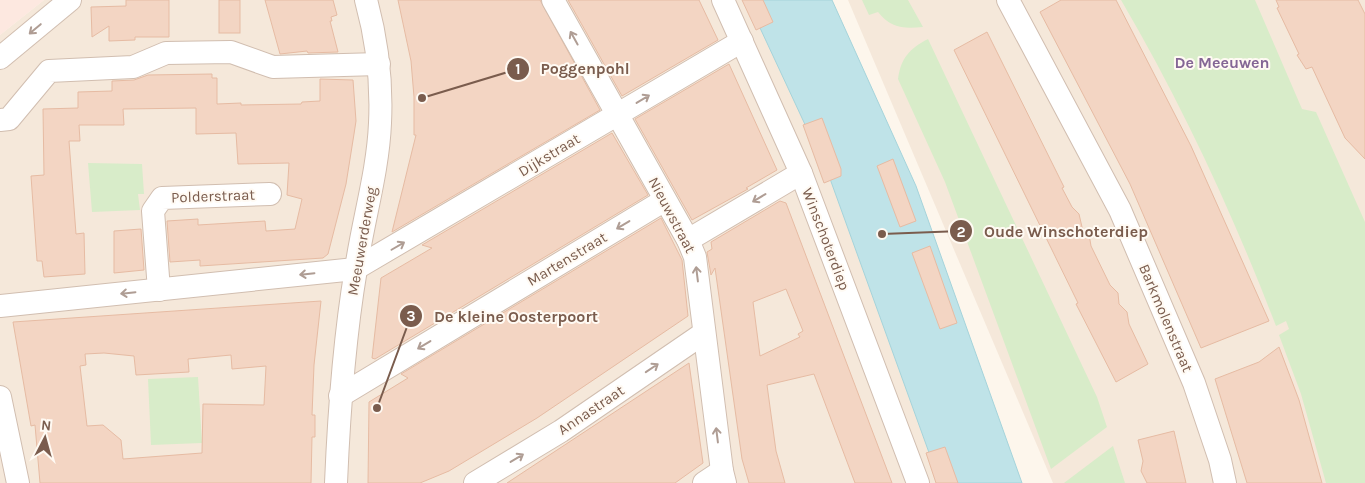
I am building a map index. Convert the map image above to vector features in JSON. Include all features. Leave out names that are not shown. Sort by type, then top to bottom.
[{"type":"street","points":[[0,58],[70,0]]},
{"type":"street","name":"Meeuwerderweg","points":[[336,483],[340,396],[356,269],[379,134],[379,64],[366,0]]},
{"type":"street","name":"Nieuwstraat","points":[[553,0],[688,240],[694,257],[704,333],[717,479]]},
{"type":"street","name":"Winschoterdiep","points":[[723,0],[801,173],[918,483]]},
{"type":"street","name":"Barkmolenstraat","points":[[1008,0],[1120,210],[1194,383],[1220,460],[1225,483]]},
{"type":"street","name":"Dijkstraat","points":[[356,269],[742,40]]},
{"type":"street","points":[[5,119],[49,71],[133,66],[166,53],[231,52],[273,67],[379,64]]},
{"type":"street","points":[[688,240],[801,173]]},
{"type":"street","name":"Polderstraat","points":[[159,290],[153,211],[162,198],[270,194]]},
{"type":"street","name":"Martenstraat","points":[[340,396],[665,200]]},
{"type":"street","points":[[0,306],[356,269]]},
{"type":"street","name":"Annastraat","points":[[475,483],[561,431],[704,333]]},
{"type":"street","points":[[0,397],[18,483]]},
{"type":"shaded area","points":[[0,0],[44,0],[0,35]]},
{"type":"shaded area","points":[[44,0],[775,0],[968,483],[0,483],[0,35]]},
{"type":"shaded area","points":[[848,0],[1365,0],[1365,483],[1053,483]]},
{"type":"green space","points":[[862,0],[908,0],[923,27],[909,28],[898,26],[888,21],[878,12],[869,15]]},
{"type":"green space","points":[[1121,0],[1255,0],[1302,109],[1316,112],[1365,222],[1365,483],[1326,483],[1301,394],[1279,335],[1289,329],[1286,321],[1276,326],[1242,242],[1186,119]]},
{"type":"green space","points":[[928,39],[1097,397],[1107,427],[1051,469],[945,182],[898,79],[901,65],[907,55]]},
{"type":"green space","points":[[88,163],[142,164],[144,194],[138,194],[140,210],[92,212]]},
{"type":"green space","points":[[198,377],[202,443],[151,445],[148,379]]},
{"type":"green space","points":[[1113,446],[1125,483],[1064,483]]},
{"type":"water","points":[[747,0],[832,0],[916,186],[1022,483],[940,483],[829,176]]},
{"type":"building","points":[[126,0],[169,0],[169,37],[135,37],[135,40],[109,41],[109,26],[92,37],[91,7],[126,6]]},
{"type":"building","points":[[219,0],[240,0],[240,33],[219,33]]},
{"type":"building","points":[[265,0],[333,0],[337,15],[331,17],[332,21],[330,21],[338,52],[308,53],[307,51],[280,54]]},
{"type":"building","points":[[398,0],[540,0],[600,110],[392,232],[416,135],[414,135],[414,97],[411,61]]},
{"type":"building","points":[[568,0],[699,0],[718,40],[622,96]]},
{"type":"building","points":[[742,0],[763,0],[773,22],[756,30]]},
{"type":"building","points":[[1061,0],[1116,0],[1191,146],[1269,321],[1201,348],[1130,184],[1040,12]]},
{"type":"building","points":[[1276,0],[1358,0],[1365,14],[1365,159],[1345,138],[1312,67],[1306,69],[1297,55],[1299,54],[1277,8],[1279,7]]},
{"type":"building","points":[[987,32],[1064,187],[1062,188],[1072,207],[1079,214],[1082,227],[1089,234],[1091,246],[1110,285],[1118,293],[1119,304],[1127,312],[1129,324],[1148,364],[1116,382],[1076,304],[1078,303],[954,50]]},
{"type":"building","points":[[729,64],[777,170],[746,188],[748,189],[692,220],[635,119]]},
{"type":"building","points":[[212,74],[212,78],[217,78],[217,104],[301,104],[302,102],[320,101],[320,79],[353,80],[356,121],[346,184],[328,254],[323,258],[200,266],[200,260],[170,262],[167,221],[198,219],[198,225],[265,221],[266,231],[295,229],[302,199],[287,195],[289,163],[238,164],[236,133],[196,134],[196,108],[123,109],[124,125],[79,125],[80,141],[69,141],[76,234],[84,233],[85,274],[44,277],[42,261],[37,261],[31,176],[44,175],[43,109],[78,108],[78,92],[112,91],[112,81],[134,80],[148,75]]},
{"type":"building","points":[[822,118],[841,169],[841,176],[824,183],[803,125]]},
{"type":"building","points":[[612,133],[648,195],[375,359],[372,358],[381,278],[432,248],[422,245]]},
{"type":"building","points":[[893,159],[916,221],[900,227],[877,166]]},
{"type":"building","points":[[780,201],[786,203],[892,483],[855,483],[814,374],[767,385],[776,451],[785,483],[749,483],[742,459],[715,268],[711,275],[707,252],[712,249],[711,242]],"holes":[[[786,289],[803,331],[798,334],[800,337],[760,356],[753,302]]]},
{"type":"building","points":[[661,218],[682,260],[688,316],[537,418],[449,471],[420,483],[368,483],[369,402],[408,378],[401,374]]},
{"type":"building","points":[[141,229],[144,270],[114,273],[114,231]]},
{"type":"building","points":[[930,246],[957,323],[940,329],[912,253]]},
{"type":"building","points":[[321,301],[314,365],[312,415],[315,415],[315,437],[312,437],[311,483],[40,483],[35,425],[31,426],[13,322]],"holes":[[[104,353],[134,356],[136,375],[189,372],[188,359],[231,355],[232,369],[266,366],[264,405],[203,404],[202,453],[123,459],[121,440],[103,425],[87,426],[80,366],[86,365],[85,354]]]},
{"type":"building","points":[[1279,347],[1299,400],[1322,483],[1247,483],[1215,379],[1259,362]]},
{"type":"building","points":[[689,363],[703,463],[675,483],[507,483]]},
{"type":"building","points":[[1174,431],[1186,483],[1147,483],[1141,471],[1143,461],[1138,440]]},
{"type":"building","points":[[945,447],[958,483],[936,483],[926,453]]},
{"type":"place","name":"Poggenpohl","points":[[422,98]]},
{"type":"place","name":"Oude Winschoterdiep","points":[[882,234]]},
{"type":"place","name":"De kleine Oosterpoort","points":[[377,408]]},
{"type":"district","name":"De Meeuwen","points":[[1222,62]]}]
